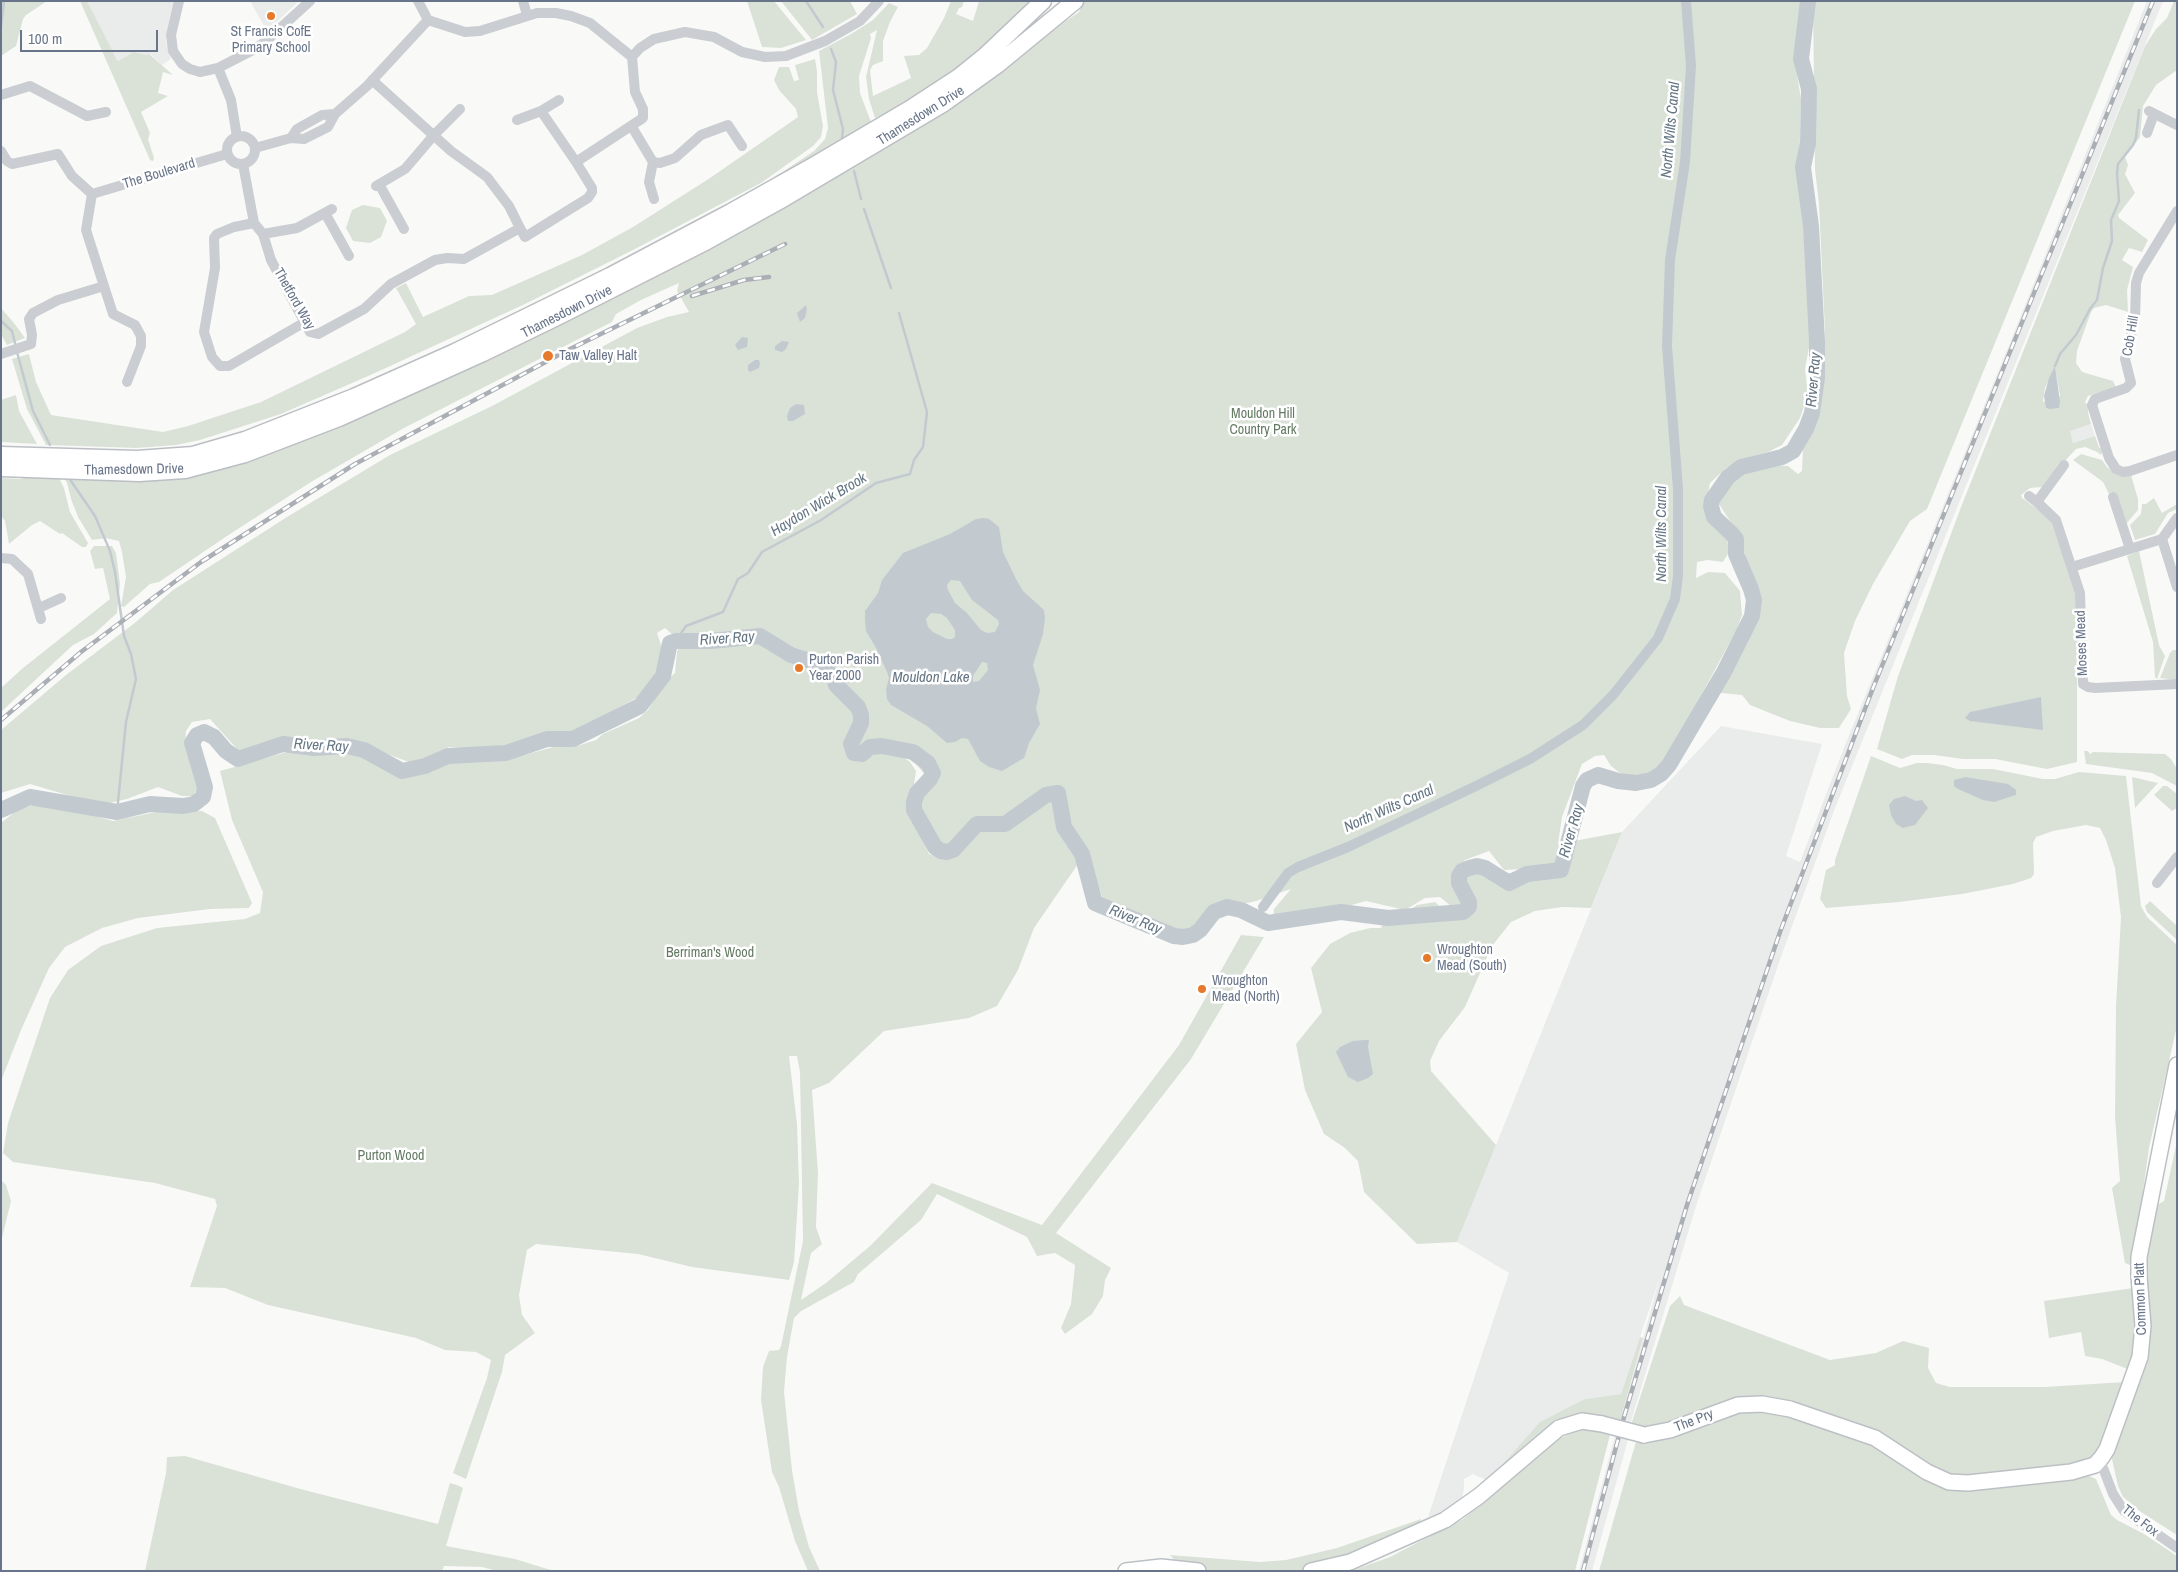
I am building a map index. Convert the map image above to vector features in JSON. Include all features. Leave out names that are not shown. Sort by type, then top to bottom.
[{"type":"main road","name":"Thamesdown Drive","points":[[892,128],[985,56],[1057,5]]},
{"type":"main road","name":"Thamesdown Drive","points":[[1,468],[129,472],[174,471],[220,462],[339,418],[510,340],[707,241],[835,161],[984,75],[1057,5]]},
{"type":"main road","name":"Thamesdown Drive","points":[[1,455],[153,459],[193,455],[245,440],[347,400],[514,324],[835,161]]},
{"type":"main road","name":"Common Platt","points":[[2100,1460],[2110,1440],[2140,1357],[2143,1326],[2139,1276],[2140,1256],[2172,1114],[2177,1065]]},
{"type":"main road","name":"The Pry","points":[[1311,1571],[1350,1562],[1445,1520],[1460,1511],[1559,1428],[1582,1421],[1644,1435],[1670,1430],[1728,1408],[1762,1404],[1798,1412],[1875,1438],[1927,1472],[1949,1482],[1968,1483],[2077,1471],[2090,1467],[2100,1460]]},
{"type":"main road","points":[[1126,1571],[1161,1567],[1198,1571]]},
{"type":"street","points":[[179,1],[171,35],[174,54],[182,64],[196,71],[204,72],[240,58],[265,42],[310,1]]},
{"type":"street","points":[[418,1],[428,20],[453,29],[472,32],[527,15],[544,12],[580,19],[600,30],[632,56],[635,92],[644,112],[641,121],[576,162]]},
{"type":"street","points":[[523,1],[527,15]]},
{"type":"street","points":[[632,56],[654,39],[685,32],[724,40],[742,52],[760,57],[786,56],[814,46],[852,27],[871,12],[879,1]]},
{"type":"street","points":[[255,148],[291,138],[302,140],[331,124],[335,114],[372,80],[428,20]]},
{"type":"street","points":[[218,68],[231,100],[238,137]]},
{"type":"street","points":[[372,80],[434,135],[487,177],[505,200],[520,228]]},
{"type":"street","points":[[1,95],[30,86],[86,116],[106,112]]},
{"type":"street","points":[[517,120],[541,111],[559,100]]},
{"type":"street","points":[[404,229],[377,185],[405,169],[434,135],[460,109]]},
{"type":"street","name":"Thetford Way","points":[[243,164],[254,223],[263,234],[271,260],[305,322],[312,334],[318,334],[364,309],[397,280],[441,258],[464,258],[520,228],[525,236],[591,195],[591,186],[541,111]]},
{"type":"street","points":[[2147,133],[2151,113],[2177,125]]},
{"type":"street","points":[[653,162],[660,163],[675,158],[701,135],[728,125],[742,146]]},
{"type":"street","points":[[632,127],[653,162],[649,182],[654,199]]},
{"type":"street","points":[[238,137],[249,139],[255,148],[252,159],[243,164],[234,163],[227,154],[229,143],[238,137]]},
{"type":"street","points":[[1,151],[8,162],[12,164],[58,154],[72,176],[92,194],[86,230],[104,286],[115,315],[136,325],[141,336],[141,346],[127,382]]},
{"type":"street","name":"The Boulevard","points":[[92,194],[227,154]]},
{"type":"street","points":[[263,234],[297,228],[328,211],[349,256]]},
{"type":"street","name":"Cob Hill","points":[[2177,211],[2139,273],[2136,282],[2135,320],[2125,359],[2130,383],[2126,388],[2095,399],[2092,405],[2109,458],[2116,469],[2123,472],[2130,471],[2177,456]]},
{"type":"street","points":[[254,223],[234,227],[217,234],[214,238],[215,268],[204,332],[212,357],[220,366],[227,366],[305,322]]},
{"type":"street","points":[[10,351],[31,344],[29,319],[33,313],[58,300],[104,286]]},
{"type":"street","points":[[2064,465],[2033,499],[2056,520],[2072,568],[2162,539],[2177,518]]},
{"type":"street","points":[[2112,497],[2130,549]]},
{"type":"street","points":[[2162,539],[2177,586]]},
{"type":"street","points":[[1,558],[12,559],[26,571],[41,619]]},
{"type":"street","name":"Moses Mead","points":[[2072,568],[2080,599],[2083,684],[2095,688],[2177,684]]},
{"type":"street","points":[[39,608],[61,598]]},
{"type":"street","points":[[2157,883],[2177,857]]},
{"type":"street","name":"The Fox","points":[[2100,1460],[2113,1494],[2120,1506],[2129,1515],[2177,1548]]},
{"type":"shaded area","points":[[87,1],[174,1],[166,33],[166,42],[171,59],[162,65],[149,53],[148,55],[135,52],[118,61],[106,42]]},
{"type":"shaded area","name":"St Francis CofE Primary School","points":[[250,1],[299,1],[267,31]]},
{"type":"shaded area","points":[[2147,1],[2163,1],[1835,808],[1782,954],[1697,1203],[1629,1428],[1619,1425],[1660,1277],[1621,1394],[1585,1399],[1488,1481],[1473,1474],[1464,1479],[1462,1498],[1446,1510],[1428,1517],[1509,1273],[1457,1242],[1622,832],[1721,726],[1822,744],[1786,856],[1800,862],[1845,745],[2007,350]]},
{"type":"shaded area","points":[[2091,424],[2095,436],[2073,443],[2069,431]]},
{"type":"shaded area","points":[[1616,1432],[1629,1436],[1592,1571],[1579,1571]]},
{"type":"green space","points":[[1,1],[47,1],[26,15],[23,19],[16,46],[1,56]]},
{"type":"green space","points":[[80,1],[87,1],[118,61],[134,52],[147,55],[148,53],[173,75],[163,72],[158,93],[168,96],[141,112],[150,133],[148,139],[154,158],[153,161],[150,160]]},
{"type":"green space","points":[[747,1],[774,1],[806,40],[781,48],[762,47]]},
{"type":"green space","points":[[781,1],[850,1],[857,14],[812,40]]},
{"type":"green space","points":[[951,1],[964,1],[956,14],[973,21],[979,1],[1030,1],[1025,13],[978,57],[934,88],[888,116],[886,113],[875,118],[869,99],[866,77],[877,30],[870,34],[871,38],[859,76],[860,93],[871,122],[830,146],[831,150],[722,211],[489,330],[307,412],[239,437],[200,448],[172,453],[127,455],[1,450],[1,446],[154,452],[199,445],[263,426],[443,349],[668,237],[757,189],[814,151],[825,139],[828,128],[819,51],[873,20],[889,3],[898,7],[883,41],[883,61],[873,65],[870,70],[873,96],[911,78],[904,56],[919,55],[927,48]]},
{"type":"green space","points":[[1084,1],[1801,1],[1795,63],[1801,99],[1799,174],[1812,331],[1805,369],[1808,395],[1800,418],[1782,445],[1768,452],[1742,459],[1726,468],[1710,483],[1707,501],[1713,521],[1726,531],[1729,552],[1723,562],[1708,560],[1697,562],[1696,578],[1708,572],[1725,573],[1740,591],[1742,615],[1737,629],[1673,747],[1655,772],[1638,778],[1620,773],[1611,766],[1604,755],[1595,756],[1582,764],[1562,817],[1558,844],[1622,832],[1591,908],[1562,907],[1535,911],[1511,922],[1492,946],[1465,1007],[1439,1041],[1430,1061],[1431,1071],[1496,1145],[1457,1242],[1417,1244],[1364,1192],[1358,1161],[1345,1148],[1324,1134],[1305,1090],[1296,1044],[1322,1012],[1311,968],[1330,944],[1350,933],[1370,928],[1381,928],[1389,910],[1403,915],[1417,905],[1435,902],[1449,915],[1463,918],[1473,909],[1467,892],[1459,881],[1464,868],[1474,860],[1491,863],[1505,873],[1517,873],[1522,869],[1504,870],[1489,851],[1465,860],[1455,873],[1463,904],[1452,907],[1440,897],[1425,898],[1405,910],[1366,901],[1315,915],[1273,918],[1274,909],[1291,889],[1243,904],[1223,904],[1214,908],[1210,922],[1203,928],[1191,935],[1178,938],[1161,932],[1104,902],[1093,870],[1080,847],[1066,828],[1057,790],[1046,797],[1050,797],[1052,801],[1057,824],[1069,841],[1078,864],[1034,928],[1018,970],[997,1006],[969,1018],[884,1031],[829,1083],[812,1090],[818,1173],[816,1227],[822,1244],[811,1253],[801,1300],[826,1283],[870,1246],[932,1183],[1042,1225],[1179,1045],[1241,935],[1264,937],[1191,1059],[1056,1233],[1111,1268],[1105,1280],[1103,1296],[1092,1314],[1065,1334],[1061,1328],[1071,1304],[1075,1265],[1055,1253],[1037,1256],[1027,1237],[937,1194],[921,1220],[858,1274],[854,1282],[801,1311],[794,1318],[787,1357],[784,1392],[792,1470],[799,1511],[809,1547],[820,1571],[808,1571],[795,1541],[779,1487],[772,1472],[761,1400],[763,1367],[769,1351],[779,1350],[781,1346],[803,1241],[800,1072],[797,1056],[789,1056],[797,1124],[799,1184],[794,1262],[789,1280],[692,1267],[638,1254],[536,1244],[527,1250],[519,1295],[522,1315],[535,1333],[505,1355],[502,1372],[466,1479],[453,1473],[487,1378],[491,1360],[476,1352],[445,1350],[416,1338],[268,1305],[225,1288],[190,1287],[217,1206],[215,1199],[155,1183],[13,1162],[3,1153],[8,1123],[50,998],[68,970],[101,946],[157,928],[245,919],[260,913],[263,892],[232,820],[220,771],[287,752],[338,753],[353,750],[373,755],[398,773],[411,776],[435,770],[456,758],[505,760],[561,745],[577,746],[596,740],[603,734],[639,718],[648,710],[666,681],[675,673],[677,652],[680,646],[688,644],[717,646],[761,637],[772,641],[796,659],[816,664],[826,670],[840,700],[854,709],[860,723],[860,729],[853,733],[849,745],[849,750],[858,762],[864,761],[871,754],[862,757],[853,749],[863,736],[864,728],[855,707],[839,691],[829,669],[790,651],[772,637],[756,633],[729,639],[674,636],[665,628],[657,633],[663,651],[656,674],[638,697],[570,735],[539,739],[510,746],[480,749],[449,747],[425,759],[409,762],[349,740],[285,739],[258,750],[238,750],[210,719],[192,722],[186,731],[185,747],[198,787],[193,796],[182,796],[158,787],[127,799],[101,805],[30,784],[1,793],[1,730],[66,675],[136,622],[173,590],[287,517],[390,455],[492,406],[637,328],[667,317],[689,312],[677,291],[679,283],[641,300],[616,314],[612,322],[404,428],[311,482],[159,582],[150,584],[124,607],[121,606],[126,577],[119,541],[106,538],[92,540],[78,517],[64,478],[138,482],[185,479],[241,463],[447,378],[615,297],[784,207],[897,140],[898,136],[1079,12]],"holes":[[[893,750],[902,751],[928,778],[915,805],[918,818],[934,851],[940,854],[951,854],[959,848],[968,830],[976,825],[980,826],[969,836],[959,852],[942,858],[929,854],[911,817],[907,801],[914,784],[916,771],[910,762]]]},
{"type":"green space","points":[[1813,1],[2135,1],[1927,509],[1910,521],[1873,584],[1855,621],[1844,653],[1847,696],[1851,709],[1839,728],[1820,728],[1790,721],[1750,705],[1742,695],[1721,693],[1718,687],[1752,628],[1757,608],[1750,571],[1739,535],[1719,504],[1737,476],[1774,465],[1788,466],[1798,474],[1802,471],[1803,448],[1822,394],[1825,331],[1819,204],[1815,170]]},
{"type":"green space","points":[[2174,1],[2177,1],[2177,70],[2156,85],[2143,106],[2140,137],[2125,157],[2128,165],[2125,174],[2135,193],[2118,215],[2119,218],[2148,240],[2142,252],[2129,248],[2122,260],[2133,267],[2127,290],[2128,312],[2106,305],[2094,308],[2077,351],[2076,363],[2082,372],[2113,381],[2116,387],[2088,396],[2085,402],[2089,407],[2088,413],[2091,424],[2070,431],[2073,443],[2095,436],[2099,447],[2103,450],[2101,455],[2085,447],[2076,449],[2063,463],[2059,463],[2042,487],[2030,488],[2021,495],[2022,498],[2050,518],[2077,595],[2077,762],[2047,769],[1995,759],[1963,759],[1934,755],[1912,755],[1902,759],[1877,749],[1898,676],[1961,507],[2145,46],[2156,29],[2167,18]],"holes":[[[2055,367],[2060,396],[2043,402],[2045,388]]]},
{"type":"green space","points":[[815,59],[817,92],[823,126],[821,137],[813,146],[761,183],[633,250],[525,304],[375,373],[281,414],[200,440],[176,445],[137,448],[46,445],[27,409],[12,359],[29,354],[36,382],[51,415],[163,432],[188,426],[261,402],[405,332],[416,324],[396,288],[406,283],[423,317],[469,296],[492,295],[582,255],[633,227],[710,178],[798,117],[796,109],[779,90],[774,80],[779,67],[789,67],[794,81],[799,80],[795,65]]},
{"type":"green space","points":[[363,205],[380,208],[387,221],[381,237],[370,243],[353,241],[346,228],[352,210]]},
{"type":"green space","points":[[1,308],[25,338],[7,345],[1,334]]},
{"type":"green space","points":[[16,395],[19,411],[37,444],[1,442],[1,400]]},
{"type":"green space","points":[[2081,454],[2102,460],[2116,474],[2131,475],[2138,499],[2138,510],[2126,524],[2112,492],[2109,494],[2103,482],[2073,460]]},
{"type":"green space","points":[[26,477],[59,478],[64,488],[70,512],[88,543],[86,547],[82,547],[40,521],[32,525],[9,544],[5,521],[1,516],[1,478],[21,479]]},
{"type":"green space","points":[[2154,498],[2162,513],[2177,504],[2177,509],[2168,513],[2155,534],[2135,540],[2130,525],[2141,514],[2142,504],[2146,504]]},
{"type":"green space","points":[[94,546],[112,546],[116,553],[120,584],[117,613],[94,634],[73,645],[1,712],[1,688],[23,668],[110,599],[103,568],[95,569],[90,551]]},
{"type":"green space","points":[[2139,551],[2159,645],[2165,656],[2157,679],[2155,677],[2153,642],[2127,556]]},
{"type":"green space","points":[[2173,650],[2177,650],[2177,680],[2160,678],[2170,653]]},
{"type":"green space","points":[[2084,751],[2088,751],[2090,754],[2093,752],[2165,754],[2171,759],[2177,769],[2177,786],[2152,773],[2086,764]]},
{"type":"green space","points":[[1871,756],[1900,768],[1917,763],[1927,763],[1957,769],[1993,769],[2043,779],[2055,779],[2079,772],[2126,776],[2141,906],[2147,917],[2177,945],[2177,1026],[2149,1148],[2133,1262],[2130,1265],[2125,1263],[2112,1188],[2120,1181],[2115,1117],[2116,1006],[2121,917],[2115,868],[2100,828],[2086,825],[2053,831],[2036,837],[2033,843],[2034,874],[2031,878],[2013,884],[1962,894],[1899,902],[1826,908],[1820,899],[1826,870],[1835,865],[1835,860]]},
{"type":"green space","points":[[2132,777],[2158,783],[2135,808]]},
{"type":"green space","points":[[2163,786],[2167,786],[2177,794],[2177,808],[2172,811],[2154,795]]},
{"type":"green space","points":[[33,805],[74,810],[113,821],[161,811],[202,811],[215,818],[252,903],[249,908],[210,909],[138,918],[102,928],[65,947],[49,968],[21,1030],[1,1081],[1,823],[16,811]]},
{"type":"green space","points":[[2150,901],[2177,926],[2177,940],[2147,912],[2145,906]]},
{"type":"green space","points":[[2177,1141],[2177,1535],[2141,1512],[2123,1497],[2118,1486],[2112,1459],[2113,1439],[2149,1319],[2147,1269],[2144,1266],[2157,1205],[2164,1201]]},
{"type":"green space","points":[[1,1180],[6,1185],[11,1201],[1,1242]]},
{"type":"green space","points":[[2133,1288],[2137,1338],[2130,1370],[2102,1359],[2085,1356],[2081,1332],[2049,1338],[2044,1301]]},
{"type":"green space","points":[[1680,1296],[1684,1305],[1830,1360],[1876,1353],[1903,1341],[1929,1348],[1928,1368],[1936,1383],[1950,1387],[2044,1387],[2125,1382],[2095,1458],[2083,1465],[1958,1480],[1780,1403],[1658,1428],[1630,1428],[1670,1306]]},
{"type":"green space","points":[[1640,1337],[1643,1338],[1619,1425],[1592,1416],[1488,1481],[1540,1422],[1585,1399],[1621,1394]]},
{"type":"green space","points":[[1757,1410],[1791,1415],[1870,1443],[1906,1464],[1932,1483],[1952,1491],[2089,1476],[2096,1479],[2111,1515],[2177,1556],[2177,1571],[1599,1571],[1637,1438],[1737,1412]]},
{"type":"green space","points":[[1580,1429],[1611,1431],[1575,1571],[1351,1571],[1390,1557],[1463,1519],[1543,1446]]},
{"type":"green space","points":[[185,1456],[304,1490],[438,1524],[450,1483],[457,1485],[463,1488],[446,1546],[515,1559],[554,1571],[497,1571],[482,1567],[444,1566],[442,1571],[145,1571],[166,1473],[167,1457]]},
{"type":"green space","points":[[1421,1519],[1418,1529],[1316,1568],[1302,1571],[1183,1570],[1170,1555],[1260,1562],[1286,1560],[1337,1548]]},
{"type":"water","points":[[806,305],[805,318],[800,322],[797,313]]},
{"type":"water","points":[[742,337],[748,338],[747,347],[738,350],[735,345]]},
{"type":"water","points":[[782,341],[789,342],[786,349],[782,352],[775,350],[775,346]]},
{"type":"water","points":[[755,360],[759,360],[759,368],[750,372],[748,365]]},
{"type":"water","points":[[2055,366],[2060,402],[2059,408],[2050,409],[2046,408],[2044,396],[2049,378]]},
{"type":"water","points":[[796,404],[804,405],[805,414],[793,421],[788,421],[787,416],[790,408]]},
{"type":"water","name":"Mouldon Lake","points":[[976,519],[989,519],[999,527],[1003,552],[1016,579],[1023,591],[1044,610],[1045,618],[1043,634],[1033,665],[1040,690],[1036,708],[1040,724],[1029,743],[1024,758],[1002,771],[989,767],[980,761],[968,739],[962,738],[955,742],[947,743],[927,726],[891,705],[887,699],[886,689],[889,678],[887,672],[866,631],[865,611],[878,593],[882,580],[903,553],[950,534]],"holes":[[[951,580],[960,581],[972,600],[998,620],[999,624],[995,632],[987,633],[981,630],[967,613],[955,603],[947,585]],[[931,613],[941,614],[947,618],[955,630],[955,637],[947,639],[933,632],[928,627],[926,619]],[[982,662],[987,663],[988,670],[979,681],[973,682],[973,676]]]},
{"type":"water","points":[[2041,697],[2043,730],[1970,721],[1965,718],[1970,712]]},
{"type":"water","points":[[1965,777],[2008,784],[2016,790],[2016,795],[1994,802],[1983,800],[1954,786],[1954,780]]},
{"type":"water","points":[[1905,796],[1916,801],[1922,800],[1928,808],[1915,825],[1903,828],[1896,824],[1891,815],[1889,805],[1894,799]]},
{"type":"water","points":[[1369,1040],[1368,1047],[1373,1074],[1358,1082],[1348,1077],[1336,1052],[1340,1047],[1353,1041]]},
{"type":"waterway","points":[[1,27],[4,1]]},
{"type":"waterway","name":"Haydon Wick Brook","points":[[806,1],[823,27]]},
{"type":"waterway","name":"North Wilts Canal","points":[[1263,907],[1288,873],[1298,867],[1348,847],[1476,786],[1530,759],[1583,725],[1613,695],[1658,638],[1675,599],[1678,576],[1678,489],[1667,346],[1670,260],[1685,162],[1691,66],[1686,1]]},
{"type":"waterway","name":"River Ray","points":[[1,810],[30,797],[117,812],[150,804],[183,806],[194,804],[203,797],[205,787],[192,743],[197,735],[204,732],[214,737],[226,751],[238,759],[283,744],[314,748],[347,746],[364,750],[402,771],[425,766],[448,756],[506,753],[547,739],[573,739],[640,706],[663,676],[670,643],[676,641],[711,641],[760,636],[791,655],[813,662],[826,669],[835,680],[836,685],[858,707],[861,723],[851,744],[854,753],[862,754],[870,747],[882,746],[913,752],[928,763],[933,773],[917,793],[914,810],[935,847],[941,851],[953,850],[977,824],[1005,824],[1046,795],[1058,793],[1064,827],[1082,854],[1095,903],[1174,936],[1193,935],[1200,930],[1214,912],[1227,907],[1241,910],[1268,923],[1341,912],[1388,918],[1463,912],[1469,907],[1469,902],[1459,883],[1459,876],[1462,871],[1477,866],[1485,868],[1509,883],[1527,874],[1561,870],[1583,786],[1587,780],[1598,775],[1618,781],[1636,783],[1651,780],[1661,774],[1669,765],[1724,672],[1752,616],[1754,600],[1736,554],[1736,539],[1714,517],[1711,506],[1712,500],[1728,477],[1741,467],[1782,457],[1793,451],[1806,429],[1812,413],[1817,378],[1817,341],[1811,226],[1803,167],[1808,143],[1809,89],[1801,59],[1808,1]]},
{"type":"waterway","name":"Haydon Wick Brook","points":[[831,49],[836,62],[833,90],[843,129],[842,138]]},
{"type":"waterway","points":[[2055,366],[2060,354],[2076,335],[2097,300],[2103,268],[2112,241],[2111,220],[2119,201],[2118,164],[2133,145],[2136,138],[2139,110]]},
{"type":"waterway","name":"Haydon Wick Brook","points":[[854,171],[861,199]]},
{"type":"waterway","name":"Haydon Wick Brook","points":[[864,209],[891,288]]},
{"type":"waterway","name":"Haydon Wick Brook","points":[[676,641],[686,626],[723,612],[738,579],[748,573],[762,552],[821,520],[876,483],[910,474],[914,460],[923,447],[927,412],[899,313]]},
{"type":"waterway","points":[[1,321],[12,331],[16,347]]},
{"type":"waterway","points":[[17,352],[33,411],[50,445]]},
{"type":"waterway","points":[[69,478],[95,516],[110,551],[115,572],[124,636],[131,654],[136,679],[126,722],[117,812]]},
{"type":"railway","points":[[1583,1571],[1624,1417],[1687,1205],[1780,932],[1873,688],[2153,1]]},
{"type":"railway","points":[[1,720],[81,652],[201,562],[355,464],[568,350],[785,244]]},
{"type":"railway","points":[[692,296],[744,280],[769,277]]},
{"type":"place","name":"St Francis CofE Primary School","points":[[271,16]]},
{"type":"place","name":"Taw Valley Halt","points":[[548,356]]},
{"type":"place","name":"Purton Parish Year 2000","points":[[799,668]]},
{"type":"place","name":"Wroughton Mead (South)","points":[[1427,958]]},
{"type":"place","name":"Wroughton Mead (North)","points":[[1202,989]]},
{"type":"park label","name":"Mouldon Hill Country Park","points":[[1263,422]]},
{"type":"park label","name":"Berriman's Wood","points":[[710,953]]},
{"type":"park label","name":"Purton Wood","points":[[391,1156]]}]
